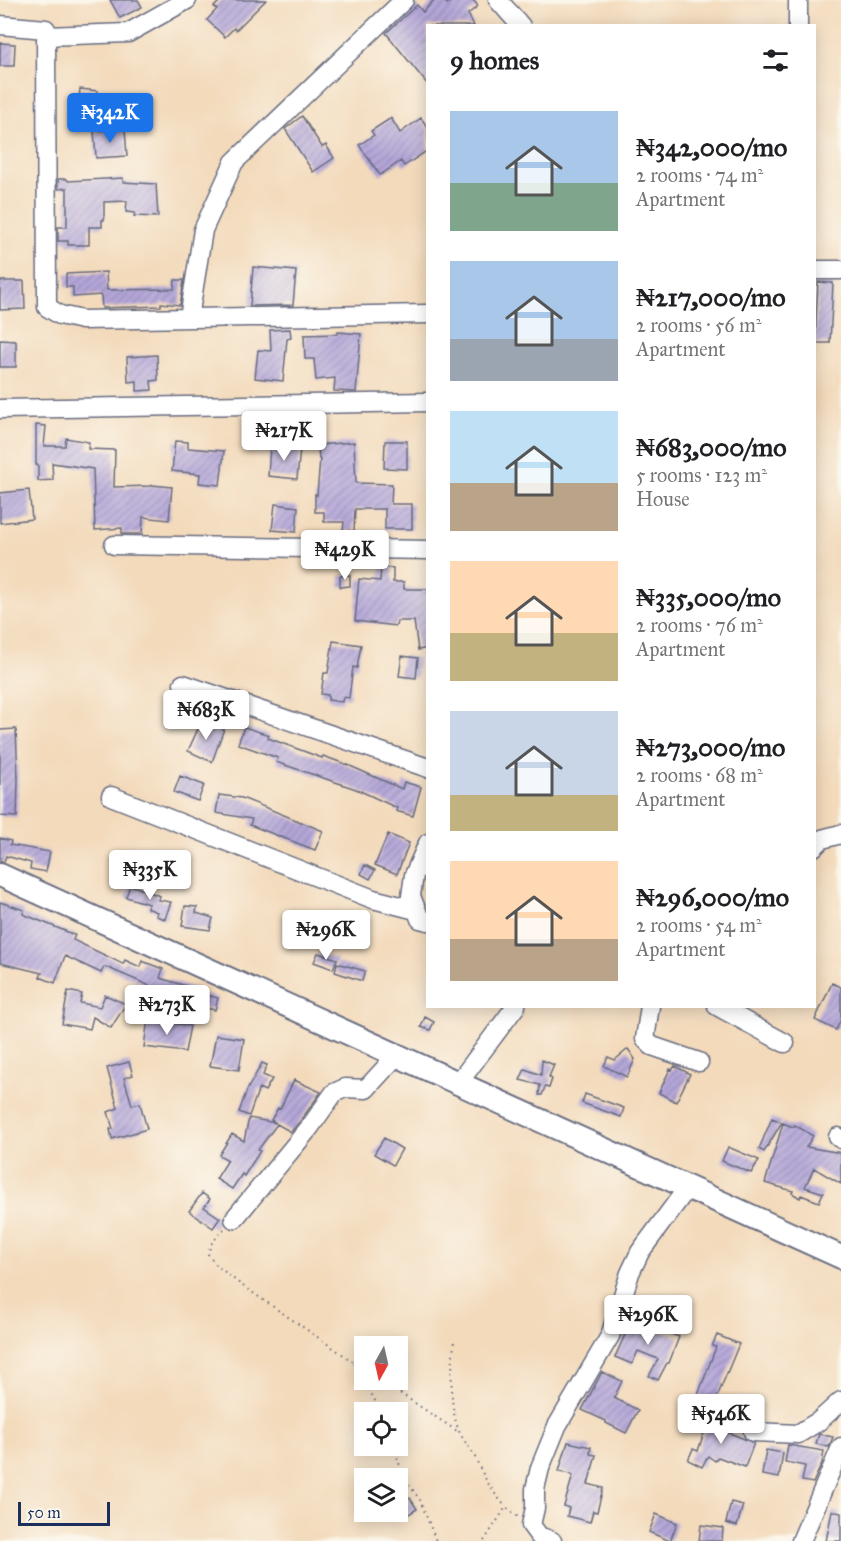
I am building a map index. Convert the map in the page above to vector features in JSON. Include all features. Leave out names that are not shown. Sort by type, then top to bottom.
[{"type":"main road","points":[[0,875],[841,1257]]},
{"type":"street","points":[[46,36],[128,33],[187,0]]},
{"type":"street","points":[[189,318],[202,230],[234,162],[404,0]]},
{"type":"street","points":[[498,0],[519,24]]},
{"type":"street","points":[[797,0],[798,24]]},
{"type":"street","points":[[0,25],[46,29],[47,307],[60,315],[81,320],[426,314]]},
{"type":"street","points":[[816,270],[841,270]]},
{"type":"street","points":[[0,409],[426,402]]},
{"type":"street","points":[[114,545],[426,550]]},
{"type":"street","points":[[183,684],[426,767]]},
{"type":"street","points":[[111,796],[373,899],[422,915]]},
{"type":"street","points":[[816,845],[822,839],[841,834]]},
{"type":"street","points":[[422,915],[411,896],[414,875],[426,848]]},
{"type":"street","points":[[459,1082],[514,1008]]},
{"type":"street","points":[[651,1008],[645,1039],[652,1046],[699,1062]]},
{"type":"street","points":[[721,1008],[785,1043]]},
{"type":"street","points":[[234,1219],[310,1127],[334,1093],[345,1088],[366,1089],[398,1054]]},
{"type":"street","points":[[552,1541],[539,1536],[531,1525],[540,1468],[557,1426],[610,1336],[630,1273],[640,1252],[688,1187]]},
{"type":"street","points":[[753,1432],[798,1434],[819,1421],[841,1401]]},
{"type":"street","points":[[801,1541],[841,1447]]},
{"type":"path","points":[[234,1219],[211,1244],[208,1254],[215,1264],[272,1307],[354,1362]]},
{"type":"path","points":[[454,1342],[452,1390],[455,1417],[460,1434],[489,1487],[506,1507],[531,1525]]},
{"type":"path","points":[[395,1390],[460,1434]]},
{"type":"path","points":[[397,1456],[403,1476],[420,1500],[436,1541]]},
{"type":"path","points":[[484,1541],[506,1507]]},
{"type":"building","points":[[110,0],[138,0],[142,7],[120,18]]},
{"type":"building","points":[[221,0],[266,0],[236,30],[234,28],[225,37],[207,20],[217,9],[214,7]]},
{"type":"building","points":[[434,0],[443,0],[447,4],[452,0],[473,0],[478,6],[468,14],[473,24],[426,24],[426,83],[386,33],[417,5],[423,12]]},
{"type":"building","points":[[0,43],[15,44],[14,66],[0,66]]},
{"type":"building","points":[[80,89],[98,91],[95,117],[77,115]]},
{"type":"building","points":[[302,116],[322,147],[326,145],[334,158],[313,172],[285,129]]},
{"type":"building","points":[[391,118],[400,133],[421,118],[426,125],[426,151],[404,166],[401,161],[380,175],[359,145],[374,135],[371,131]]},
{"type":"building","points":[[125,129],[127,156],[96,158],[94,131]]},
{"type":"building","points":[[123,178],[123,182],[156,184],[158,217],[134,216],[135,213],[126,212],[127,201],[104,202],[102,227],[89,227],[89,245],[68,245],[68,241],[58,241],[58,227],[67,227],[67,188],[58,189],[58,179],[68,181]]},
{"type":"building","points":[[253,267],[296,271],[293,305],[250,306]]},
{"type":"building","points":[[106,272],[107,290],[174,289],[175,280],[184,280],[180,305],[161,303],[161,306],[102,308],[101,295],[73,297],[73,287],[66,287],[66,274]]},
{"type":"building","points":[[0,281],[24,281],[25,309],[0,310]]},
{"type":"building","points":[[818,282],[833,283],[830,343],[816,343]]},
{"type":"building","points":[[290,329],[291,338],[287,339],[283,381],[255,378],[258,350],[271,351],[270,330]]},
{"type":"building","points":[[338,332],[361,334],[356,392],[334,391],[335,378],[316,380],[314,359],[305,359],[304,335],[338,334]]},
{"type":"building","points":[[0,340],[16,341],[16,367],[0,367]]},
{"type":"building","points":[[157,355],[158,380],[151,381],[152,390],[137,391],[137,381],[128,382],[127,357]]},
{"type":"building","points":[[36,425],[46,426],[44,446],[65,446],[66,438],[89,442],[88,449],[115,450],[114,487],[152,485],[172,487],[169,520],[143,517],[142,534],[122,534],[122,528],[95,530],[93,469],[52,463],[53,480],[38,481]]},
{"type":"building","points":[[175,441],[188,442],[188,448],[224,451],[220,485],[199,483],[200,474],[172,471]]},
{"type":"building","points":[[385,441],[407,441],[407,469],[384,468]]},
{"type":"building","points":[[354,442],[356,483],[392,484],[391,504],[412,504],[412,529],[385,529],[385,509],[355,509],[354,531],[343,531],[344,522],[324,522],[324,512],[315,512],[320,459],[318,445]]},
{"type":"building","points":[[270,446],[300,449],[297,479],[268,476]]},
{"type":"building","points":[[29,490],[32,519],[0,523],[0,493]]},
{"type":"building","points":[[275,504],[298,507],[296,532],[272,530]]},
{"type":"building","points":[[381,567],[393,568],[393,582],[404,582],[404,589],[426,589],[426,648],[418,650],[414,621],[397,621],[396,626],[355,621],[359,579],[380,581]]},
{"type":"building","points":[[350,575],[350,586],[340,587],[340,576]]},
{"type":"building","points":[[333,641],[361,645],[357,668],[353,667],[349,698],[343,697],[342,702],[328,700],[328,695],[321,694],[324,673],[328,673]]},
{"type":"building","points":[[402,656],[418,658],[416,678],[399,676]]},
{"type":"building","points":[[202,720],[224,729],[212,762],[188,751]]},
{"type":"building","points":[[244,727],[322,758],[323,756],[348,765],[402,789],[404,782],[421,787],[413,816],[396,811],[397,808],[356,789],[276,762],[278,758],[238,744]]},
{"type":"building","points":[[16,729],[17,817],[0,816],[0,730]]},
{"type":"building","points":[[180,776],[204,785],[198,801],[174,792]]},
{"type":"building","points":[[219,795],[242,798],[323,831],[315,850],[250,825],[252,819],[216,813]]},
{"type":"building","points":[[388,834],[409,843],[397,874],[375,865]]},
{"type":"building","points":[[0,838],[11,841],[10,845],[50,852],[46,872],[30,869],[31,863],[6,856],[4,862],[0,862]]},
{"type":"building","points":[[365,865],[375,870],[370,879],[361,874]]},
{"type":"building","points":[[130,885],[160,896],[158,900],[171,902],[165,919],[156,916],[157,912],[147,908],[149,904],[126,897]]},
{"type":"building","points":[[0,902],[24,910],[23,914],[75,935],[73,940],[123,964],[125,960],[140,967],[142,961],[163,969],[160,978],[218,998],[215,1010],[197,1006],[198,1003],[171,995],[106,967],[101,973],[65,956],[55,983],[40,977],[42,973],[0,963]]},
{"type":"building","points":[[185,906],[197,907],[196,913],[213,918],[210,930],[182,926]]},
{"type":"building","points":[[318,953],[337,959],[333,969],[314,962]]},
{"type":"building","points":[[337,963],[365,971],[362,981],[335,972]]},
{"type":"building","points":[[832,983],[841,987],[841,1019],[836,1030],[815,1020]]},
{"type":"building","points":[[68,991],[82,994],[80,1003],[100,1007],[105,995],[126,1004],[111,1028],[93,1017],[90,1029],[62,1024]]},
{"type":"building","points":[[425,1017],[434,1022],[430,1030],[421,1027]]},
{"type":"building","points":[[148,1019],[190,1026],[185,1052],[144,1047]]},
{"type":"building","points":[[216,1035],[244,1039],[239,1070],[210,1066]]},
{"type":"building","points":[[628,1049],[635,1059],[627,1077],[604,1066],[608,1057],[615,1060]]},
{"type":"building","points":[[542,1060],[554,1065],[549,1077],[552,1079],[549,1088],[545,1087],[542,1095],[539,1095],[540,1085],[520,1080],[525,1069],[541,1075]]},
{"type":"building","points":[[129,1062],[133,1075],[124,1078],[132,1105],[140,1103],[147,1129],[112,1139],[110,1129],[113,1129],[108,1112],[118,1108],[107,1068]]},
{"type":"building","points":[[262,1063],[267,1065],[263,1075],[272,1079],[265,1091],[259,1088],[249,1116],[239,1112],[247,1090]]},
{"type":"building","points":[[675,1066],[690,1074],[676,1102],[659,1093],[670,1069],[672,1070]]},
{"type":"building","points":[[294,1080],[321,1092],[301,1120],[291,1132],[277,1124],[258,1150],[260,1151],[244,1176],[242,1174],[232,1189],[216,1179],[228,1160],[219,1155],[232,1134],[244,1141],[249,1118],[276,1123],[271,1120],[278,1108],[280,1109]]},
{"type":"building","points":[[585,1094],[624,1108],[621,1117],[582,1103]]},
{"type":"building","points":[[772,1118],[782,1122],[764,1152],[759,1149]]},
{"type":"building","points":[[783,1123],[793,1127],[795,1125],[813,1136],[806,1147],[841,1153],[841,1184],[814,1168],[805,1187],[823,1193],[819,1202],[801,1195],[800,1198],[792,1193],[793,1191],[765,1183]]},
{"type":"building","points":[[384,1138],[402,1149],[393,1165],[374,1154]]},
{"type":"building","points":[[728,1147],[759,1160],[751,1173],[722,1161]]},
{"type":"building","points":[[202,1193],[210,1199],[204,1207],[220,1218],[213,1228],[189,1211]]},
{"type":"building","points":[[656,1300],[681,1300],[681,1321],[656,1320]]},
{"type":"building","points":[[632,1319],[679,1337],[669,1363],[658,1380],[649,1376],[658,1359],[638,1351],[632,1364],[615,1357]]},
{"type":"building","points":[[717,1335],[739,1344],[715,1402],[698,1395],[716,1347],[712,1346]]},
{"type":"building","points":[[602,1372],[622,1381],[614,1398],[638,1410],[626,1433],[582,1410]]},
{"type":"building","points":[[710,1414],[729,1420],[725,1431],[754,1443],[745,1467],[718,1457],[715,1461],[708,1456],[702,1467],[688,1460],[693,1449],[698,1451]]},
{"type":"building","points":[[819,1434],[833,1437],[829,1447],[816,1444]]},
{"type":"building","points":[[568,1442],[591,1447],[590,1454],[596,1455],[588,1484],[603,1488],[597,1512],[593,1511],[590,1522],[567,1516],[569,1508],[564,1506],[573,1475],[559,1471]]},
{"type":"building","points":[[788,1445],[824,1451],[822,1463],[813,1483],[802,1481],[805,1466],[785,1462]]},
{"type":"building","points":[[766,1450],[783,1453],[779,1478],[762,1475]]},
{"type":"building","points":[[410,1498],[417,1509],[408,1515],[408,1499]]},
{"type":"building","points":[[731,1502],[743,1505],[737,1526],[726,1523]]},
{"type":"building","points":[[832,1511],[841,1513],[841,1541],[826,1541]]},
{"type":"building","points":[[656,1514],[677,1523],[670,1541],[649,1532]]},
{"type":"building","points":[[701,1525],[723,1528],[722,1541],[699,1541]]}]
